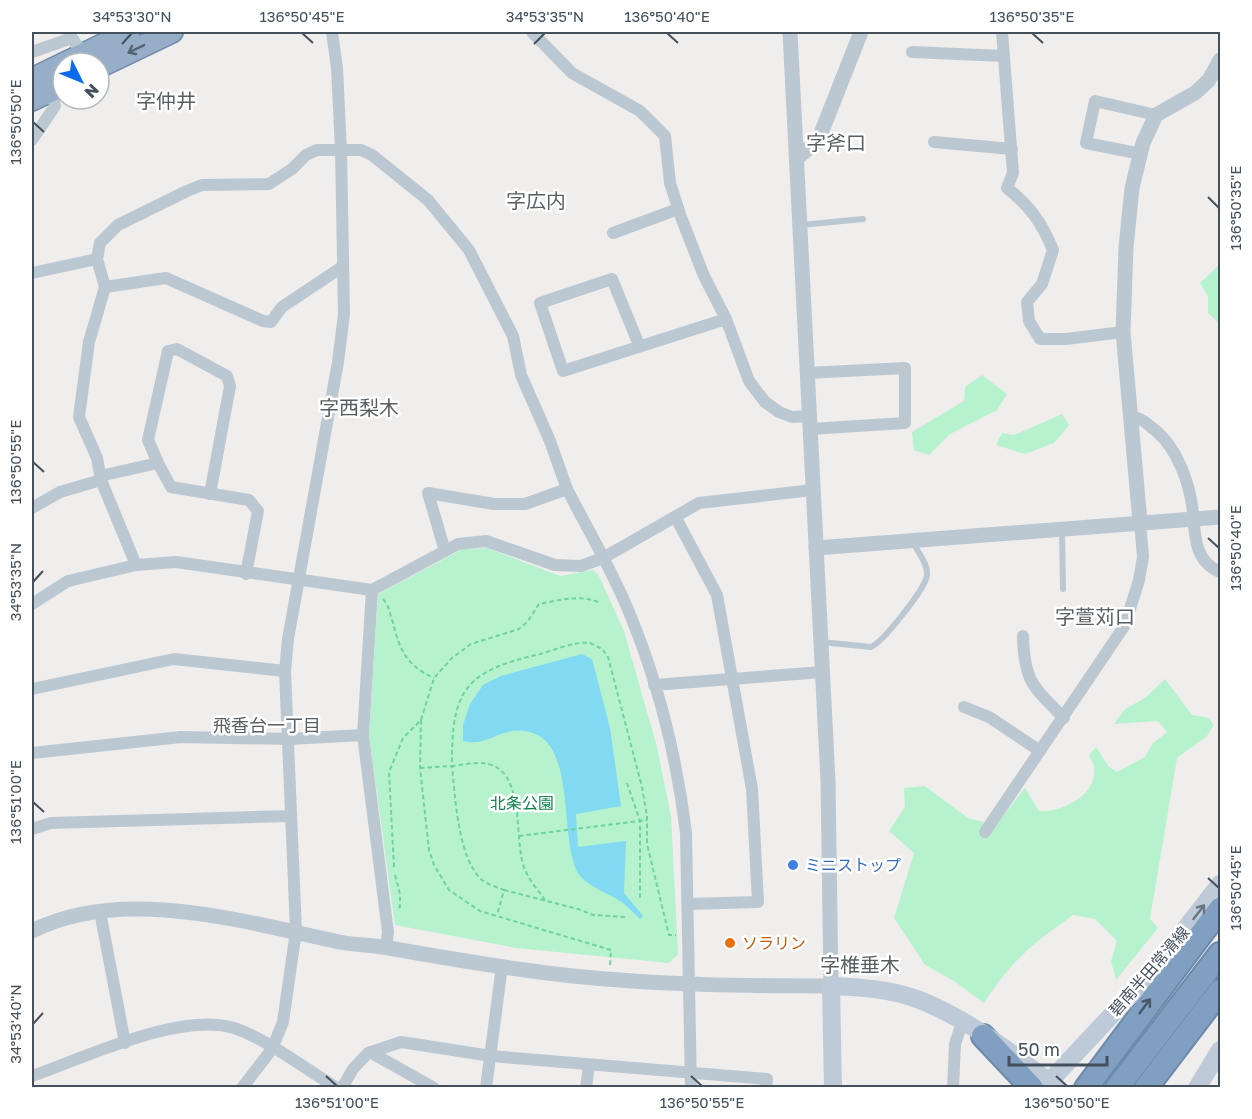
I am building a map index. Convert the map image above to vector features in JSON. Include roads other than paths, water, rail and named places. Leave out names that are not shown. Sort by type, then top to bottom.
[{"type":"highway","points":[[96,51],[129,32]]},
{"type":"highway","points":[[111,51],[172,32]]},
{"type":"highway","points":[[32,79],[51,72]]},
{"type":"highway","points":[[32,100],[51,91]]},
{"type":"highway","points":[[1086,1088],[1221,909]]},
{"type":"highway","points":[[1117,1088],[1221,954]]},
{"type":"highway","points":[[1146,1088],[1221,991]]},
{"type":"highway","points":[[983,1036],[1046,1086]]},
{"type":"main road","name":"碧南半田常滑線","points":[[1046,1086],[1150,973],[1221,884]]},
{"type":"main road","points":[[832,1088],[831,986],[861,987],[916,999],[983,1036]]},
{"type":"main road","points":[[1197,1088],[1221,1050]]},
{"type":"street","points":[[242,1088],[272,1048],[283,1022],[296,931],[285,671],[288,639],[339,362],[344,314],[341,150],[337,69],[332,32]]},
{"type":"street","points":[[532,32],[572,73],[640,111],[665,136],[670,183],[678,209],[704,276],[726,319],[740,364],[757,394],[779,412],[810,423],[905,423],[905,368],[807,373]]},
{"type":"street","points":[[32,931],[64,920],[100,912],[158,909],[296,931],[341,942],[573,976],[691,985],[831,986],[828,781],[790,32]]},
{"type":"street","points":[[797,158],[818,141],[861,32]]},
{"type":"street","points":[[1002,32],[1014,173],[1007,188],[1028,204],[1041,222],[1053,250],[1042,284],[1027,302],[1029,321],[1040,339],[1066,339],[1123,332]]},
{"type":"street","points":[[32,52],[72,38],[75,51]]},
{"type":"street","points":[[912,52],[1004,56]]},
{"type":"street","points":[[985,832],[1125,626],[1132,607],[1143,557],[1123,332],[1126,247],[1132,188],[1141,154],[1156,115],[1195,93],[1209,80],[1221,60]]},
{"type":"street","points":[[1141,154],[1086,143],[1095,101],[1156,115]]},
{"type":"street","points":[[32,140],[52,111]]},
{"type":"street","points":[[934,142],[1011,148]]},
{"type":"street","points":[[136,565],[101,478],[97,458],[79,417],[89,342],[105,287],[97,259],[100,243],[118,225],[202,185],[269,184],[292,169],[306,155],[317,150],[360,150],[372,155],[428,200],[469,250],[513,336],[521,375],[550,441],[567,489],[603,558],[637,632],[654,685],[681,795],[686,833],[692,1088]]},
{"type":"street","points":[[613,233],[678,209]]},
{"type":"street","points":[[32,273],[97,259]]},
{"type":"street","points":[[105,287],[166,278],[263,321],[271,322],[282,307],[342,267]]},
{"type":"street","points":[[639,345],[612,279],[540,303],[563,371],[726,319]]},
{"type":"street","points":[[210,494],[230,386],[227,376],[177,350],[168,351],[148,440],[171,488],[210,494],[249,500],[258,511],[246,574]]},
{"type":"street","points":[[1132,417],[1140,417],[1169,444],[1185,480],[1202,559],[1221,572]]},
{"type":"street","points":[[32,508],[60,492],[158,463]]},
{"type":"street","points":[[446,551],[428,493],[494,504],[525,504],[567,489]]},
{"type":"street","points":[[32,604],[68,581],[136,565],[176,562],[371,593],[446,551],[470,541],[486,541],[555,565],[582,566],[603,558],[699,504],[813,490]]},
{"type":"street","points":[[816,548],[1221,517]]},
{"type":"street","points":[[676,518],[717,596],[752,789],[758,902],[688,904]]},
{"type":"street","points":[[371,593],[363,735],[388,932],[386,948]]},
{"type":"street","points":[[1023,636],[1025,669],[1032,684],[1064,718]]},
{"type":"street","points":[[32,689],[174,659],[285,671]]},
{"type":"street","points":[[654,685],[732,681],[822,672]]},
{"type":"street","points":[[964,707],[989,717],[1040,751]]},
{"type":"street","points":[[32,753],[181,737],[289,739],[363,735]]},
{"type":"street","points":[[32,829],[51,823],[291,816]]},
{"type":"street","points":[[100,912],[125,1043]]},
{"type":"street","points":[[486,1088],[502,966]]},
{"type":"street","points":[[32,1076],[176,1026],[210,1023],[244,1032],[337,1088]]},
{"type":"street","points":[[953,1088],[955,1044],[962,1023]]},
{"type":"street","points":[[342,1088],[353,1069],[370,1052],[401,1042],[491,1056],[767,1079],[766,1088]]},
{"type":"street","points":[[370,1052],[434,1088]]},
{"type":"street","points":[[586,1088],[588,1065]]},
{"type":"lane","points":[[800,225],[863,219]]},
{"type":"lane","points":[[1062,529],[1063,589]]},
{"type":"lane","points":[[821,642],[871,647],[882,639],[926,580],[927,567],[913,540]]},
{"type":"water","points":[[582,654],[592,659],[610,728],[621,806],[576,814],[578,847],[626,841],[624,893],[643,916],[640,919],[623,903],[593,886],[578,873],[572,858],[561,775],[556,756],[546,742],[533,733],[522,731],[512,731],[481,741],[463,741],[463,725],[470,704],[483,685],[501,676]]},
{"type":"place","name":"ミニストップ","points":[[793,865]]},
{"type":"place","name":"ソラリン","points":[[730,943]]},
{"type":"district","name":"字仲井","points":[[166,101]]},
{"type":"district","name":"字斧口","points":[[836,143]]},
{"type":"district","name":"字広内","points":[[536,201]]},
{"type":"district","name":"字西梨木","points":[[359,408]]},
{"type":"district","name":"字萱苅口","points":[[1095,617]]},
{"type":"district","name":"飛香台一丁目","points":[[267,726]]},
{"type":"district","name":"字椎垂木","points":[[860,965]]},
{"type":"park label","name":"北条公園","points":[[522,803]]}]
